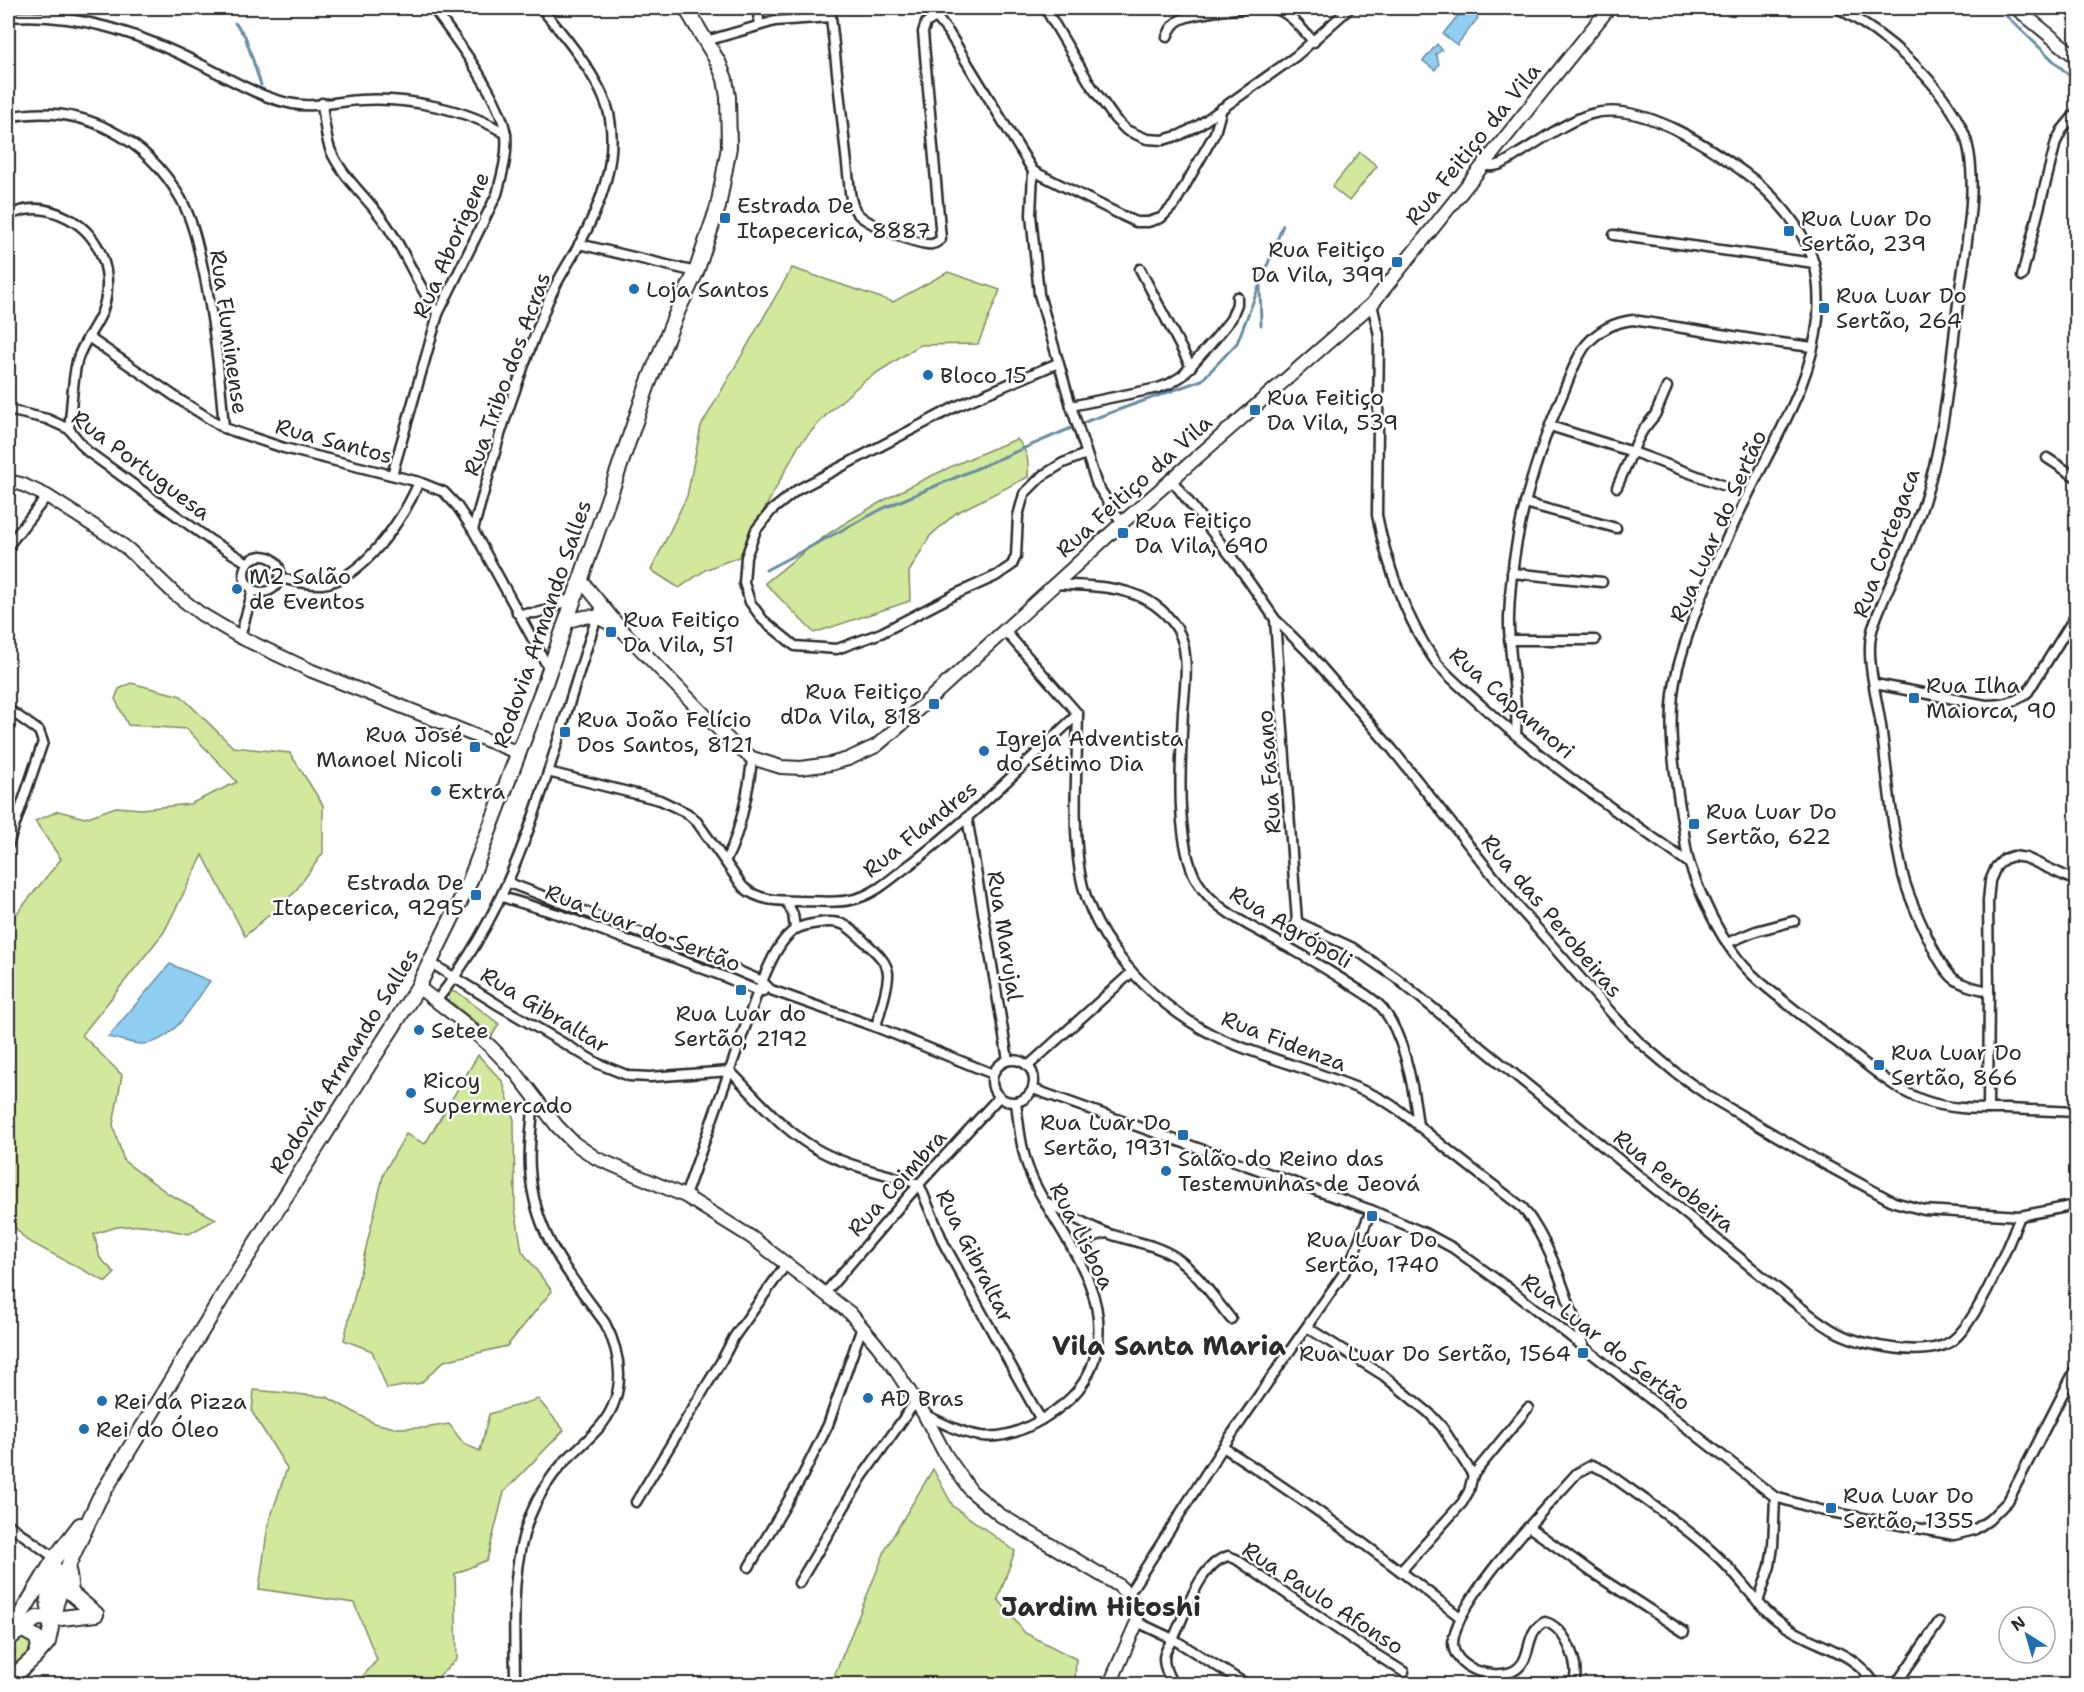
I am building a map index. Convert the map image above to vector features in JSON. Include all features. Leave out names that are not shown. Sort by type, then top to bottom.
[{"type":"main road","name":"Rodovia Armando Salles","points":[[11,1635],[55,1558],[99,1499],[418,987],[462,901],[519,753],[651,376],[696,272],[718,207],[729,147],[729,98],[718,62],[686,8]]},
{"type":"main road","name":"Rodovia Armando Salles","points":[[8,1681],[35,1658],[48,1642],[56,1604],[70,1561],[99,1499]]},
{"type":"main road","points":[[53,1619],[47,1598],[51,1578],[56,1568],[55,1558]]},
{"type":"main road","points":[[11,1635],[37,1618],[53,1619],[96,1614],[71,1593],[69,1587],[70,1561]]},
{"type":"main road","points":[[11,1635],[25,1631],[36,1637],[39,1646],[35,1658]]},
{"type":"street","name":"Rua Aborigene","points":[[392,475],[438,314],[497,194],[506,153],[506,134],[485,84],[433,8]]},
{"type":"street","name":"Rua Tribo dos Acras","points":[[472,530],[500,436],[545,308],[601,196],[609,172],[612,153],[610,117],[597,85],[541,8]]},
{"type":"street","points":[[758,8],[759,24]]},
{"type":"street","points":[[1045,8],[1092,87],[1111,114],[1126,130],[1147,139],[1163,140],[1180,135],[1222,108],[1314,42],[1350,8]]},
{"type":"street","points":[[1167,37],[1175,23],[1190,16],[1273,8],[1291,19],[1314,42]]},
{"type":"street","name":"Rua Feitiço da Vila","points":[[581,580],[622,630],[732,743],[752,758],[781,767],[801,768],[848,759],[876,746],[1171,479],[1372,304],[1460,194],[1487,167],[1609,8]]},
{"type":"street","name":"Rua Cortegaca","points":[[1838,8],[1856,18],[1911,61],[1931,82],[1962,129],[1970,153],[1970,212],[1950,372],[1931,477],[1921,510],[1871,635],[1870,657],[1895,837],[1903,876],[1913,905],[1933,949],[1948,972],[1965,985],[1989,991]]},
{"type":"street","points":[[2016,8],[2076,57]]},
{"type":"street","points":[[8,17],[27,12],[73,19],[130,33],[276,100],[295,105],[365,100],[406,102],[457,111],[479,118],[506,134]]},
{"type":"street","points":[[706,41],[759,24],[830,12],[850,192],[854,209],[858,214],[882,228],[915,241],[931,244],[940,239],[923,32],[926,23],[934,18],[938,19],[949,33],[1033,171],[1136,222],[1148,222],[1161,218],[1174,206],[1215,133],[1222,108]]},
{"type":"street","points":[[322,104],[328,143],[339,166],[388,226],[422,290],[438,314]]},
{"type":"street","name":"Rua Luar do Sertão","points":[[1487,167],[1498,167],[1590,115],[1612,111],[1638,114],[1665,124],[1746,174],[1771,196],[1803,238],[1814,263],[1818,291],[1818,318],[1813,347],[1797,401],[1719,558],[1677,671],[1672,729],[1674,767],[1689,863],[1713,918],[1727,943],[1753,977],[1825,1034],[1901,1089],[1924,1100],[1955,1108],[2076,1112]]},
{"type":"street","name":"Rua Fluminense","points":[[8,117],[42,112],[90,119],[126,138],[151,159],[169,180],[181,199],[198,242],[212,314],[224,428]]},
{"type":"street","points":[[2022,276],[2056,142],[2075,118]]},
{"type":"street","points":[[1033,171],[1030,215],[1039,294],[1071,406],[1097,485],[1122,523]]},
{"type":"street","points":[[8,216],[31,208],[57,212],[87,230],[97,243],[104,259],[107,275],[106,295],[102,312],[76,366],[69,429]]},
{"type":"street","points":[[1614,235],[1814,263]]},
{"type":"street","points":[[579,244],[696,272]]},
{"type":"street","points":[[1140,269],[1191,367]]},
{"type":"street","points":[[1071,406],[1158,388],[1182,376],[1231,320],[1237,297]]},
{"type":"street","name":"Rua Capannori","points":[[1372,304],[1379,335],[1377,515],[1398,587],[1410,618],[1437,662],[1516,735],[1689,863]]},
{"type":"street","points":[[1516,735],[1516,704],[1509,640],[1512,573],[1532,477],[1550,426],[1586,345],[1599,333],[1633,320],[1813,347]]},
{"type":"street","name":"Rua Santos","points":[[88,337],[224,428],[284,448],[419,482],[444,492],[450,497],[472,530],[549,669]]},
{"type":"street","points":[[1058,363],[957,406],[797,490],[771,511],[756,530],[746,557],[744,583],[750,602],[763,620],[795,646],[837,649],[881,633],[996,576],[1012,565],[1016,556],[1018,516],[1024,494],[1042,476],[1063,463],[1086,454]]},
{"type":"street","points":[[1617,487],[1642,429],[1655,415],[1667,387]]},
{"type":"street","name":"Rua Portuguesa","points":[[8,410],[28,413],[69,429],[87,451],[210,540],[248,563]]},
{"type":"street","points":[[1550,426],[1633,452],[1722,485]]},
{"type":"street","points":[[2047,458],[2076,477]]},
{"type":"street","name":"Rua das Perobeiras","points":[[1171,479],[1236,563],[1275,619],[1310,654],[1392,749],[1504,890],[1591,992],[1638,1041],[1676,1073],[1710,1097],[1894,1202],[1924,1210],[2020,1216],[2076,1205]]},
{"type":"street","points":[[8,481],[21,484],[46,496],[122,544],[175,594],[201,614],[240,638],[312,670],[519,753]]},
{"type":"street","points":[[280,578],[322,584],[336,581],[357,568],[397,523],[419,482]]},
{"type":"street","points":[[8,546],[46,496]]},
{"type":"street","points":[[1525,504],[1616,528]]},
{"type":"street","points":[[256,557],[267,557],[276,563],[280,578],[278,584],[269,591],[258,592],[249,586],[244,575],[248,563],[256,557]]},
{"type":"street","points":[[1512,573],[1602,582]]},
{"type":"street","name":"Rua Agrópoli","points":[[1056,584],[1109,587],[1142,597],[1164,614],[1177,628],[1186,667],[1181,809],[1188,860],[1194,876],[1214,902],[1233,916],[1326,969],[1372,999],[1383,1009],[1397,1033],[1415,1098],[1418,1126]]},
{"type":"street","points":[[240,638],[253,590]]},
{"type":"street","points":[[517,613],[532,615],[550,610],[575,596]]},
{"type":"street","points":[[436,1001],[455,977],[508,883],[548,772],[602,603]]},
{"type":"street","points":[[1875,684],[1986,705],[2004,705],[2019,700],[2028,692],[2076,615]]},
{"type":"street","points":[[566,622],[582,616],[597,616]]},
{"type":"street","name":"Rua Feitiço da Vila","points":[[597,616],[622,630]]},
{"type":"street","name":"Rua Fasano","points":[[1275,619],[1297,922]]},
{"type":"street","points":[[1005,631],[1078,714]]},
{"type":"street","points":[[1509,640],[1595,640]]},
{"type":"street","points":[[8,709],[39,731],[43,742],[8,845]]},
{"type":"street","name":"Rua Flandres","points":[[548,772],[660,800],[687,813],[697,822],[743,887],[751,894],[766,900],[786,901],[856,899],[870,894],[925,854],[1078,714]]},
{"type":"street","name":"Rua Fidenza","points":[[1078,714],[1076,828],[1081,875],[1092,910],[1131,973],[1172,1009],[1198,1027],[1225,1041],[1373,1094],[1396,1108],[1523,1208],[1536,1224],[1554,1264],[1584,1347]]},
{"type":"street","points":[[725,861],[741,814],[752,758]]},
{"type":"street","name":"Rua Marujal","points":[[967,818],[1008,1060]]},
{"type":"street","points":[[1988,1109],[1988,901],[1990,881],[1996,867],[2013,856],[2026,858],[2076,881]]},
{"type":"street","name":"Rua Luar do Sertão","points":[[508,883],[708,957],[762,981],[771,990],[876,1027],[993,1074]]},
{"type":"street","name":"Rua Luar do Sertão","points":[[502,897],[588,925],[758,992],[771,990]]},
{"type":"street","points":[[786,901],[793,914],[795,929]]},
{"type":"street","points":[[831,901],[835,909],[836,921]]},
{"type":"street","points":[[588,925],[591,914]]},
{"type":"street","points":[[685,1196],[762,981],[780,946],[795,929],[836,921],[852,929],[880,957],[886,965],[888,977],[876,1027]]},
{"type":"street","points":[[1727,943],[1756,931],[1794,921]]},
{"type":"street","points":[[1284,945],[1297,922]]},
{"type":"street","name":"Rua Perobeira","points":[[1297,922],[1353,948],[1395,977],[1800,1307],[1828,1327],[1850,1338],[1886,1347],[1904,1348],[1937,1347],[1951,1342],[1966,1327],[1990,1283],[2020,1216]]},
{"type":"street","name":"Rua Gibraltar","points":[[431,963],[599,1064],[629,1076],[650,1077],[730,1071],[794,1134],[813,1147],[830,1156],[918,1184],[944,1244],[1041,1420]]},
{"type":"street","points":[[1028,1065],[1131,973]]},
{"type":"street","points":[[418,987],[492,1048],[574,1143],[596,1158],[685,1196],[751,1237],[850,1313],[895,1369],[924,1414],[940,1447],[962,1480],[984,1504],[1118,1585],[1128,1595],[1134,1604],[1137,1622],[1110,1684]]},
{"type":"street","points":[[1008,1060],[1016,1060],[1028,1065],[1034,1076],[1033,1089],[1026,1098],[1016,1102],[1007,1102],[999,1097],[994,1091],[992,1082],[993,1074],[999,1065],[1008,1060]]},
{"type":"street","name":"Rua Luar do Sertão","points":[[1033,1089],[1371,1210],[1430,1235],[1453,1248],[1512,1290],[1775,1497],[1820,1510],[1954,1535],[1974,1530],[1989,1520],[2008,1501],[2076,1368]]},
{"type":"street","points":[[515,1684],[517,1564],[530,1516],[548,1482],[563,1463],[602,1424],[612,1410],[618,1391],[620,1373],[615,1345],[605,1323],[557,1258],[544,1232],[535,1205],[529,1167],[534,1095]]},
{"type":"street","name":"Rua Coimbra","points":[[825,1293],[918,1184],[999,1097]]},
{"type":"street","name":"Rua Lisboa","points":[[924,1414],[965,1433],[992,1437],[1012,1434],[1061,1408],[1086,1381],[1095,1358],[1099,1329],[1097,1305],[1089,1281],[1034,1181],[1019,1134],[1016,1102]]},
{"type":"street","points":[[1046,1201],[1106,1233],[1130,1239],[1174,1257],[1204,1285],[1231,1319]]},
{"type":"street","points":[[1128,1595],[1223,1447],[1344,1274],[1371,1210]]},
{"type":"street","points":[[1080,1265],[1082,1248],[1087,1240],[1106,1233]]},
{"type":"street","points":[[636,1502],[734,1337],[787,1263]]},
{"type":"street","points":[[749,1567],[802,1477],[828,1425],[862,1327]]},
{"type":"street","points":[[1308,1328],[1383,1375],[1429,1413],[1442,1427],[1473,1475]]},
{"type":"street","points":[[799,1583],[862,1477],[916,1401]]},
{"type":"street","points":[[1401,1571],[1461,1503],[1469,1491],[1473,1475],[1528,1408]]},
{"type":"street","points":[[1223,1447],[1283,1486],[1401,1571],[1460,1617]]},
{"type":"street","points":[[1573,1684],[1576,1679],[1574,1656],[1564,1638],[1550,1623],[1545,1622],[1536,1628],[1532,1634],[1526,1658],[1520,1668],[1509,1673],[1492,1674],[1476,1671],[1462,1663],[1453,1644],[1460,1617],[1494,1569],[1576,1473],[1592,1465],[1605,1471],[1694,1536],[1723,1562],[1758,1602],[1782,1624],[1848,1657],[1860,1665],[1875,1684]]},
{"type":"street","points":[[1758,1602],[1770,1566],[1775,1497]]},
{"type":"street","points":[[8,1524],[55,1558]]},
{"type":"street","points":[[1529,1527],[1602,1579],[1684,1632]]},
{"type":"street","name":"Rua Paulo Afonso","points":[[1173,1684],[1166,1671],[1164,1658],[1166,1648],[1173,1639],[1191,1597],[1201,1581],[1217,1561],[1228,1556],[1236,1558],[1356,1642],[1404,1672]]},
{"type":"street","points":[[1137,1622],[1173,1639],[1246,1684]]},
{"type":"street","points":[[1896,1684],[1939,1622]]},
{"type":"green space","points":[[1360,152],[1377,166],[1349,201],[1332,187]]},
{"type":"green space","points":[[792,268],[893,302],[948,272],[1000,290],[978,344],[920,345],[864,381],[829,412],[799,445],[739,557],[707,569],[679,588],[651,570],[687,496],[701,426]]},
{"type":"green space","points":[[1017,439],[1027,457],[1028,477],[956,513],[930,536],[909,572],[910,601],[814,633],[765,583],[820,540],[882,501],[948,468]]},
{"type":"green space","points":[[131,683],[181,696],[233,747],[290,753],[323,805],[323,853],[294,893],[245,936],[203,855],[164,932],[82,1035],[122,1075],[113,1125],[124,1161],[169,1194],[216,1219],[189,1234],[144,1225],[117,1227],[94,1234],[100,1258],[115,1273],[106,1282],[26,1240],[8,1219],[8,920],[13,918],[61,859],[35,821],[58,811],[85,818],[116,807],[141,809],[190,804],[237,782],[187,729],[128,725],[115,699],[119,689]]},
{"type":"green space","points":[[451,991],[460,994],[499,1024],[492,1036],[450,1001]]},
{"type":"green space","points":[[478,1055],[503,1082],[514,1120],[515,1208],[522,1251],[552,1291],[507,1346],[444,1361],[421,1383],[387,1389],[372,1351],[344,1340],[384,1172],[406,1134],[425,1144]]},
{"type":"green space","points":[[254,1390],[327,1397],[374,1423],[395,1428],[424,1428],[449,1424],[464,1444],[480,1451],[489,1414],[538,1399],[564,1430],[504,1492],[487,1560],[455,1574],[457,1659],[436,1679],[436,1684],[356,1684],[377,1660],[354,1603],[259,1589],[268,1525],[287,1468],[252,1412]]},
{"type":"green space","points":[[933,1469],[953,1506],[1015,1551],[998,1599],[1025,1633],[1076,1659],[1075,1684],[831,1684],[887,1546]]},
{"type":"green space","points":[[19,1639],[28,1639],[32,1644],[32,1656],[8,1675],[9,1649]]},
{"type":"water","points":[[1464,8],[1478,18],[1457,45],[1443,34]]},
{"type":"water","points":[[1437,44],[1442,50],[1436,54],[1439,64],[1435,70],[1423,61]]},
{"type":"water","points":[[170,964],[210,981],[181,1022],[172,1031],[152,1043],[140,1044],[108,1037]]},
{"type":"waterway","points":[[1998,8],[2076,82]]},
{"type":"waterway","points":[[235,23],[245,36],[261,85]]},
{"type":"waterway","points":[[1261,325],[1260,284],[1283,225]]},
{"type":"waterway","points":[[766,570],[884,508],[1090,420],[1202,380],[1237,343],[1260,284]]},
{"type":"place","name":"Estrada De Itapecerica, 8887","points":[[725,218]]},
{"type":"place","name":"Rua Luar Do Sertão, 239","points":[[1789,231]]},
{"type":"place","name":"Rua Feitiço Da Vila, 399","points":[[1397,262]]},
{"type":"place","name":"Loja Santos","points":[[634,289]]},
{"type":"place","name":"Rua Luar Do Sertão, 264","points":[[1824,308]]},
{"type":"place","name":"Bloco 15","points":[[928,375]]},
{"type":"place","name":"Rua Feitiço Da Vila, 539","points":[[1255,410]]},
{"type":"place","name":"Rua Feitiço Da Vila, 690","points":[[1123,533]]},
{"type":"place","name":"M2 Salão de Eventos","points":[[237,589]]},
{"type":"place","name":"Rua Feitiço Da Vila, 51","points":[[611,632]]},
{"type":"place","name":"Rua Ilha Maiorca, 90","points":[[1914,698]]},
{"type":"place","name":"Rua Feitiço dDa Vila, 818","points":[[934,704]]},
{"type":"place","name":"Rua João Felício Dos Santos, 8121","points":[[565,732]]},
{"type":"place","name":"Rua José Manoel Nicoli","points":[[475,747]]},
{"type":"place","name":"Igreja Adventista do Sétimo Dia","points":[[984,751]]},
{"type":"place","name":"Extra","points":[[436,791]]},
{"type":"place","name":"Rua Luar Do Sertão, 622","points":[[1694,824]]},
{"type":"place","name":"Estrada De Itapecerica, 9295","points":[[476,895]]},
{"type":"place","name":"Rua Luar do Sertão, 2192","points":[[741,990]]},
{"type":"place","name":"Setee","points":[[419,1030]]},
{"type":"place","name":"Rua Luar Do Sertão, 866","points":[[1879,1065]]},
{"type":"place","name":"Ricoy Supermercado","points":[[411,1093]]},
{"type":"place","name":"Rua Luar Do Sertão, 1931","points":[[1183,1135]]},
{"type":"place","name":"Salão do Reino das Testemunhas de Jeová","points":[[1166,1171]]},
{"type":"place","name":"Rua Luar Do Sertão, 1740","points":[[1372,1216]]},
{"type":"place","name":"Rua Luar Do Sertão, 1564","points":[[1583,1353]]},
{"type":"place","name":"AD Bras","points":[[868,1398]]},
{"type":"place","name":"Rei da Pizza","points":[[102,1401]]},
{"type":"place","name":"Rei do Óleo","points":[[84,1429]]},
{"type":"place","name":"Rua Luar Do Sertão, 1355","points":[[1831,1508]]},
{"type":"district","name":"Vila Santa Maria","points":[[1169,1345]]},
{"type":"district","name":"Jardim Hitoshi","points":[[1101,1606]]}]
